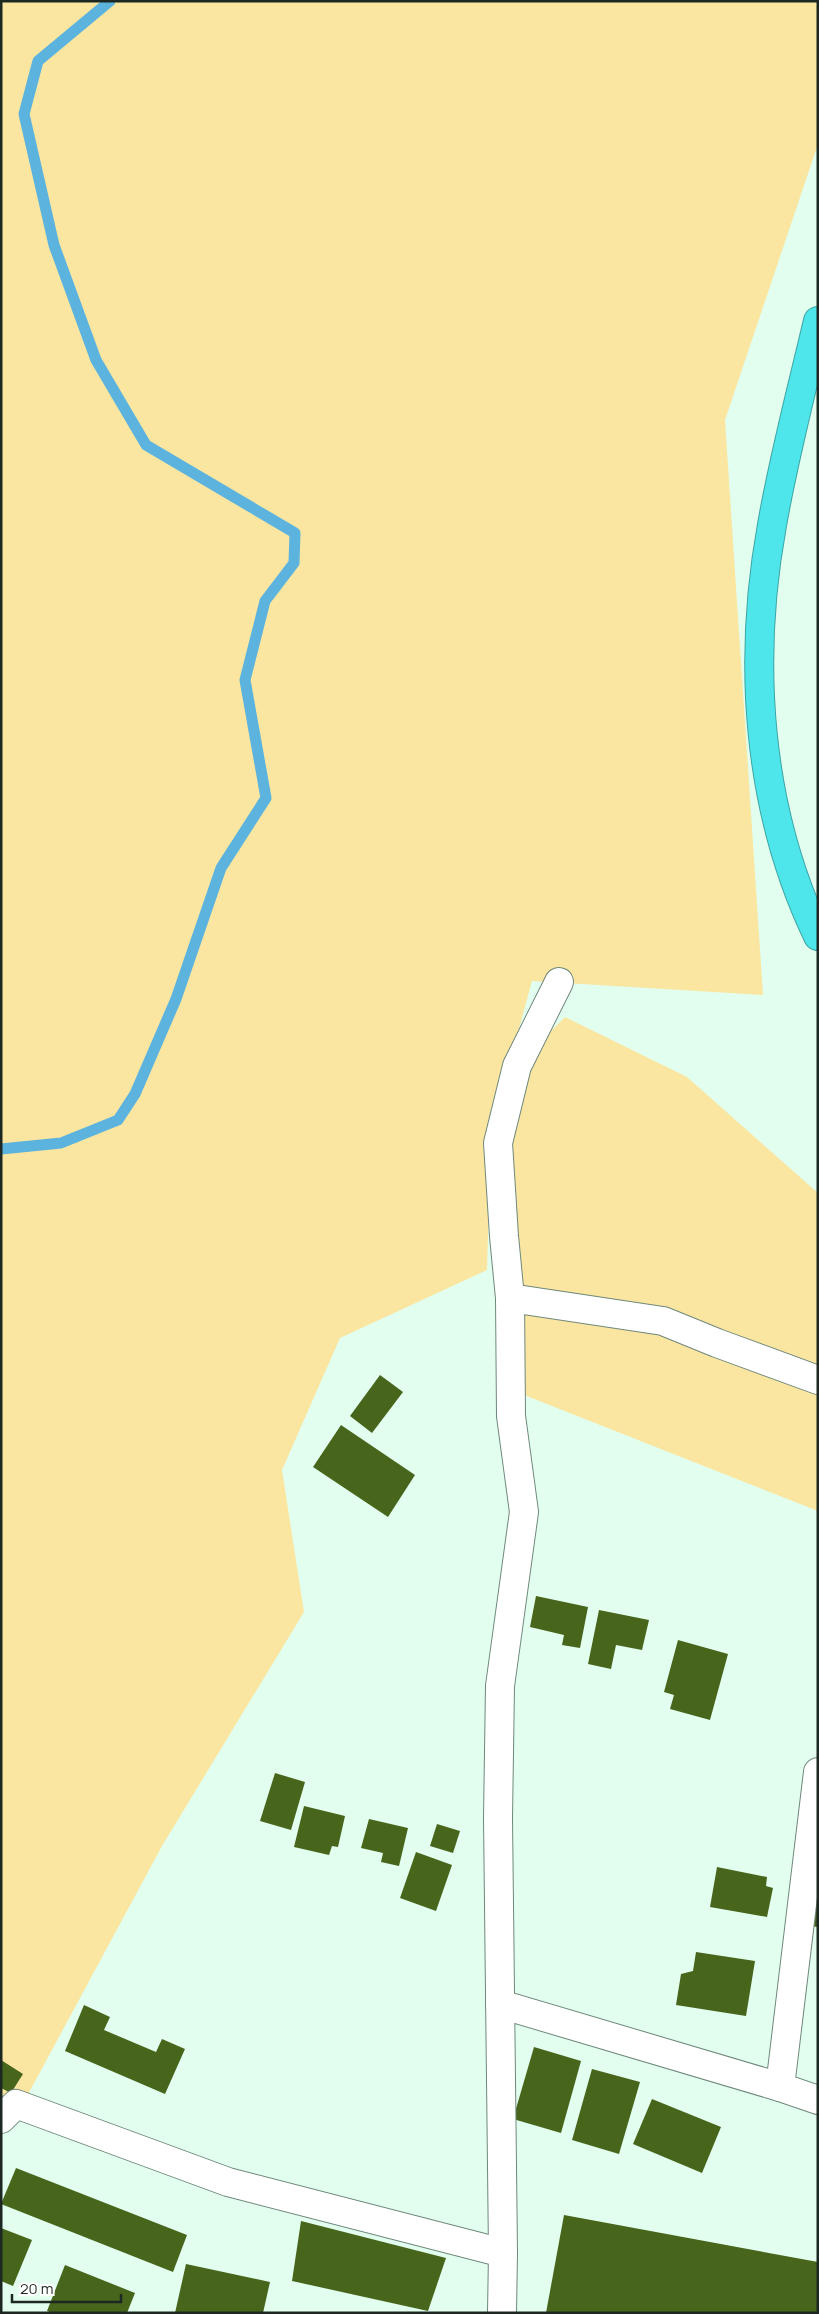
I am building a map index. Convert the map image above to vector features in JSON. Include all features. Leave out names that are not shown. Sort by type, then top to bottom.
[{"type":"highway","points":[[818,322],[772,525],[764,583],[759,682],[765,760],[780,832],[804,907],[818,936]]},
{"type":"highway","points":[[788,449],[818,363]]},
{"type":"street","points":[[502,2313],[498,1818],[500,1686],[524,1512],[510,1416],[510,1298],[498,1143],[517,1066],[560,982]]},
{"type":"street","points":[[510,1298],[663,1321],[818,1380]]},
{"type":"street","points":[[780,2086],[818,1772]]},
{"type":"street","points":[[500,2004],[780,2086],[818,2100]]},
{"type":"street","points":[[1,2119],[16,2104],[228,2182],[503,2253]]},
{"type":"shaded area","points":[[1,1],[818,1],[818,144],[725,420],[763,995],[532,981],[491,1131],[487,1270],[340,1338],[282,1470],[304,1612],[162,1846],[25,2100],[1,2137]]},
{"type":"shaded area","points":[[565,1017],[687,1077],[818,1193],[818,1511],[519,1393],[501,1191],[514,1117],[542,1040]]},
{"type":"building","points":[[380,1375],[403,1392],[372,1433],[350,1416]]},
{"type":"building","points":[[341,1425],[415,1475],[388,1517],[313,1467]]},
{"type":"building","points":[[536,1596],[588,1607],[580,1648],[562,1645],[564,1635],[530,1627]]},
{"type":"building","points":[[599,1610],[649,1620],[642,1650],[616,1645],[611,1669],[588,1664]]},
{"type":"building","points":[[678,1640],[728,1654],[710,1720],[670,1709],[674,1695],[664,1692]]},
{"type":"building","points":[[275,1773],[305,1782],[291,1830],[260,1821]]},
{"type":"building","points":[[304,1806],[345,1816],[338,1847],[332,1846],[329,1855],[294,1847]]},
{"type":"building","points":[[369,1819],[408,1828],[399,1866],[381,1862],[383,1853],[361,1848]]},
{"type":"building","points":[[437,1824],[460,1831],[453,1853],[430,1846]]},
{"type":"building","points":[[416,1852],[452,1865],[436,1911],[400,1898]]},
{"type":"building","points":[[717,1867],[767,1877],[766,1886],[773,1888],[767,1917],[710,1907]]},
{"type":"building","points":[[813,1902],[818,1903],[818,1927],[809,1926]]},
{"type":"building","points":[[696,1952],[755,1961],[746,2016],[676,2005],[681,1974],[693,1971]]},
{"type":"building","points":[[84,2005],[110,2017],[104,2030],[156,2052],[162,2039],[185,2049],[165,2094],[65,2051]]},
{"type":"building","points":[[534,2047],[581,2061],[561,2133],[513,2119]]},
{"type":"building","points":[[1,2060],[23,2074],[11,2093],[1,2088]]},
{"type":"building","points":[[592,2069],[640,2082],[619,2154],[572,2140]]},
{"type":"building","points":[[652,2099],[721,2127],[702,2173],[633,2144]]},
{"type":"building","points":[[16,2168],[187,2235],[173,2272],[1,2204]]},
{"type":"building","points":[[564,2215],[818,2262],[818,2313],[546,2313]]},
{"type":"building","points":[[301,2221],[446,2258],[428,2311],[292,2281]]},
{"type":"building","points":[[1,2228],[32,2240],[13,2286],[1,2281]]},
{"type":"building","points":[[186,2264],[270,2282],[263,2313],[175,2313]]},
{"type":"building","points":[[65,2265],[135,2293],[127,2313],[52,2313],[47,2311]]},
{"type":"waterway","points":[[1,1149],[61,1143],[118,1120],[135,1094],[176,999],[221,868],[266,798],[245,680],[265,601],[294,563],[295,533],[146,445],[96,360],[54,245],[24,114],[38,61],[110,1]]}]
